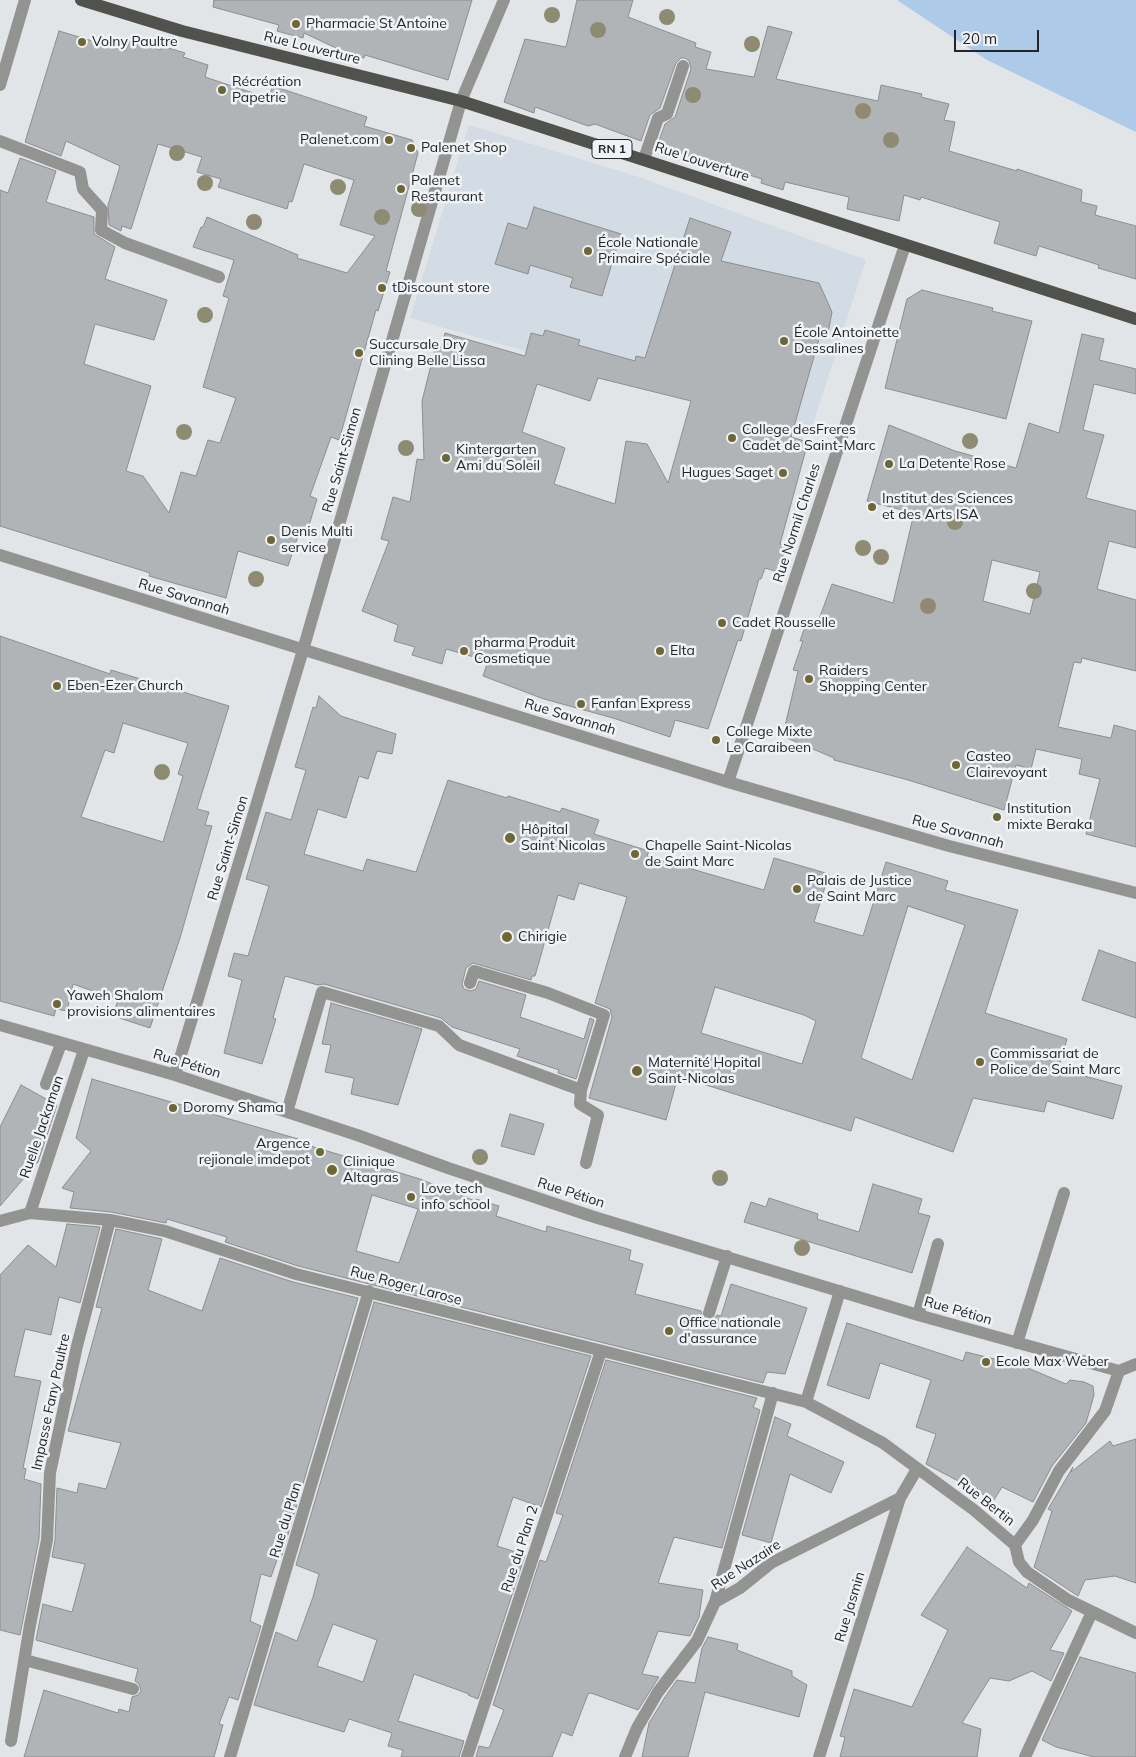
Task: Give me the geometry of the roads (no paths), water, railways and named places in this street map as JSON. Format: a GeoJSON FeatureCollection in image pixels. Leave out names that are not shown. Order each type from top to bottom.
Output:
{"type":"FeatureCollection","features":[{"type":"Feature","properties":{"kind":"main road","name":"Rue Louverture"},"geometry":{"type":"LineString","coordinates":[[81,0],[182,31],[461,101],[1136,320]]}},
{"type":"Feature","properties":{"kind":"street"},"geometry":{"type":"LineString","coordinates":[[1,80],[25,0]]}},
{"type":"Feature","properties":{"kind":"street","name":"Rue Saint-Simon"},"geometry":{"type":"LineString","coordinates":[[175,1075],[304,650],[461,101],[504,0]]}},
{"type":"Feature","properties":{"kind":"street"},"geometry":{"type":"LineString","coordinates":[[644,159],[658,118],[667,114],[683,66]]}},
{"type":"Feature","properties":{"kind":"street"},"geometry":{"type":"LineString","coordinates":[[0,141],[80,172],[83,188],[102,210],[101,230],[125,244],[219,277]]}},
{"type":"Feature","properties":{"kind":"street","name":"Rue Normil Charles"},"geometry":{"type":"LineString","coordinates":[[728,782],[905,245]]}},
{"type":"Feature","properties":{"kind":"street","name":"Rue Savannah"},"geometry":{"type":"LineString","coordinates":[[0,555],[728,782],[949,846],[1136,892]]}},
{"type":"Feature","properties":{"kind":"street"},"geometry":{"type":"LineString","coordinates":[[470,983],[474,971],[548,992],[604,1015],[581,1090],[580,1104],[598,1115],[586,1163]]}},
{"type":"Feature","properties":{"kind":"street"},"geometry":{"type":"LineString","coordinates":[[287,1112],[322,992],[439,1026],[459,1045],[581,1090]]}},
{"type":"Feature","properties":{"kind":"street","name":"Rue Pétion"},"geometry":{"type":"LineString","coordinates":[[0,1025],[61,1044],[175,1075],[591,1216],[918,1315],[1119,1371]]}},
{"type":"Feature","properties":{"kind":"street"},"geometry":{"type":"LineString","coordinates":[[46,1084],[61,1044]]}},
{"type":"Feature","properties":{"kind":"street","name":"Ruelle Jackaman"},"geometry":{"type":"LineString","coordinates":[[30,1213],[84,1050]]}},
{"type":"Feature","properties":{"kind":"street"},"geometry":{"type":"LineString","coordinates":[[1017,1343],[1064,1193]]}},
{"type":"Feature","properties":{"kind":"street","name":"Rue Roger Larose"},"geometry":{"type":"LineString","coordinates":[[0,1221],[30,1213],[110,1220],[165,1231],[296,1274],[806,1402]]}},
{"type":"Feature","properties":{"kind":"street","name":"Impasse Fany Paultre"},"geometry":{"type":"LineString","coordinates":[[11,1740],[26,1660],[30,1625],[47,1540],[50,1473],[77,1346],[110,1220]]}},
{"type":"Feature","properties":{"kind":"street"},"geometry":{"type":"LineString","coordinates":[[918,1315],[938,1244]]}},
{"type":"Feature","properties":{"kind":"street"},"geometry":{"type":"LineString","coordinates":[[709,1313],[728,1256]]}},
{"type":"Feature","properties":{"kind":"street","name":"Rue du Plan"},"geometry":{"type":"LineString","coordinates":[[230,1757],[369,1291]]}},
{"type":"Feature","properties":{"kind":"street"},"geometry":{"type":"LineString","coordinates":[[806,1402],[840,1291]]}},
{"type":"Feature","properties":{"kind":"street","name":"Rue du Plan 2"},"geometry":{"type":"LineString","coordinates":[[467,1757],[601,1351]]}},
{"type":"Feature","properties":{"kind":"street"},"geometry":{"type":"LineString","coordinates":[[1015,1545],[1033,1520],[1059,1471],[1105,1411],[1119,1371],[1136,1364]]}},
{"type":"Feature","properties":{"kind":"street"},"geometry":{"type":"LineString","coordinates":[[715,1602],[773,1393]]}},
{"type":"Feature","properties":{"kind":"street","name":"Rue Bertin"},"geometry":{"type":"LineString","coordinates":[[806,1402],[883,1443],[974,1510],[1015,1545],[1020,1562],[1028,1572],[1068,1600],[1136,1633]]}},
{"type":"Feature","properties":{"kind":"street","name":"Rue Jasmin"},"geometry":{"type":"LineString","coordinates":[[819,1757],[900,1498],[917,1469]]}},
{"type":"Feature","properties":{"kind":"street","name":"Rue Nazaire"},"geometry":{"type":"LineString","coordinates":[[626,1757],[637,1728],[658,1692],[697,1641],[715,1602],[740,1588],[771,1563],[900,1498]]}},
{"type":"Feature","properties":{"kind":"street"},"geometry":{"type":"LineString","coordinates":[[1024,1757],[1092,1612]]}},
{"type":"Feature","properties":{"kind":"street"},"geometry":{"type":"LineString","coordinates":[[26,1660],[133,1689]]}},
{"type":"Feature","properties":{"kind":"water"},"geometry":{"type":"Polygon","coordinates":[[[897,0],[1136,0],[1136,132],[987,60],[897,0]]]}},
{"type":"Feature","properties":{"kind":"place","name":"Pharmacie St Antoine"},"geometry":{"type":"Point","coordinates":[296,24]}},
{"type":"Feature","properties":{"kind":"place","name":"Volny Paultre"},"geometry":{"type":"Point","coordinates":[82,42]}},
{"type":"Feature","properties":{"kind":"place","name":"Récréation Papetrie"},"geometry":{"type":"Point","coordinates":[222,90]}},
{"type":"Feature","properties":{"kind":"place","name":"Palenet.com"},"geometry":{"type":"Point","coordinates":[389,140]}},
{"type":"Feature","properties":{"kind":"place","name":"Palenet Shop"},"geometry":{"type":"Point","coordinates":[411,148]}},
{"type":"Feature","properties":{"kind":"place","name":"Palenet Restaurant"},"geometry":{"type":"Point","coordinates":[401,189]}},
{"type":"Feature","properties":{"kind":"place","name":"École Nationale Primaire Spéciale"},"geometry":{"type":"Point","coordinates":[588,251]}},
{"type":"Feature","properties":{"kind":"place","name":"tDiscount store"},"geometry":{"type":"Point","coordinates":[382,288]}},
{"type":"Feature","properties":{"kind":"place","name":"École Antoinette Dessalines"},"geometry":{"type":"Point","coordinates":[784,341]}},
{"type":"Feature","properties":{"kind":"place","name":"Succursale Dry Clining Belle Lissa"},"geometry":{"type":"Point","coordinates":[359,353]}},
{"type":"Feature","properties":{"kind":"place","name":"College desFreres Cadet de Saint-Marc"},"geometry":{"type":"Point","coordinates":[732,438]}},
{"type":"Feature","properties":{"kind":"place","name":"Kintergarten Ami du Soleil"},"geometry":{"type":"Point","coordinates":[446,458]}},
{"type":"Feature","properties":{"kind":"place","name":"La Detente Rose"},"geometry":{"type":"Point","coordinates":[889,464]}},
{"type":"Feature","properties":{"kind":"place","name":"Hugues Saget"},"geometry":{"type":"Point","coordinates":[783,473]}},
{"type":"Feature","properties":{"kind":"place","name":"Institut des Sciences et des Arts ISA"},"geometry":{"type":"Point","coordinates":[872,507]}},
{"type":"Feature","properties":{"kind":"place","name":"Denis Multi service"},"geometry":{"type":"Point","coordinates":[271,540]}},
{"type":"Feature","properties":{"kind":"place","name":"Cadet Rousselle"},"geometry":{"type":"Point","coordinates":[722,623]}},
{"type":"Feature","properties":{"kind":"place","name":"pharma Produit Cosmetique"},"geometry":{"type":"Point","coordinates":[464,651]}},
{"type":"Feature","properties":{"kind":"place","name":"Elta"},"geometry":{"type":"Point","coordinates":[660,651]}},
{"type":"Feature","properties":{"kind":"place","name":"Raiders Shopping Center"},"geometry":{"type":"Point","coordinates":[809,679]}},
{"type":"Feature","properties":{"kind":"place","name":"Eben-Ezer Church"},"geometry":{"type":"Point","coordinates":[57,686]}},
{"type":"Feature","properties":{"kind":"place","name":"Fanfan Express"},"geometry":{"type":"Point","coordinates":[581,704]}},
{"type":"Feature","properties":{"kind":"place","name":"College Mixte Le Caraibeen"},"geometry":{"type":"Point","coordinates":[716,740]}},
{"type":"Feature","properties":{"kind":"place","name":"Casteo Clairevoyant"},"geometry":{"type":"Point","coordinates":[956,765]}},
{"type":"Feature","properties":{"kind":"place","name":"Institution mixte Beraka"},"geometry":{"type":"Point","coordinates":[997,817]}},
{"type":"Feature","properties":{"kind":"place","name":"Hôpital Saint Nicolas"},"geometry":{"type":"Point","coordinates":[510,838]}},
{"type":"Feature","properties":{"kind":"place","name":"Chapelle Saint-Nicolas de Saint Marc"},"geometry":{"type":"Point","coordinates":[635,854]}},
{"type":"Feature","properties":{"kind":"place","name":"Palais de Justice de Saint Marc"},"geometry":{"type":"Point","coordinates":[797,889]}},
{"type":"Feature","properties":{"kind":"place","name":"Chirigie"},"geometry":{"type":"Point","coordinates":[507,937]}},
{"type":"Feature","properties":{"kind":"place","name":"Yaweh Shalom provisions alimentaires"},"geometry":{"type":"Point","coordinates":[57,1004]}},
{"type":"Feature","properties":{"kind":"place","name":"Commissariat de Police de Saint Marc"},"geometry":{"type":"Point","coordinates":[980,1062]}},
{"type":"Feature","properties":{"kind":"place","name":"Maternité Hopital Saint-Nicolas"},"geometry":{"type":"Point","coordinates":[637,1071]}},
{"type":"Feature","properties":{"kind":"place","name":"Doromy Shama"},"geometry":{"type":"Point","coordinates":[173,1108]}},
{"type":"Feature","properties":{"kind":"place","name":"Argence rejionale imdepot"},"geometry":{"type":"Point","coordinates":[320,1152]}},
{"type":"Feature","properties":{"kind":"place","name":"Clinique Altagras"},"geometry":{"type":"Point","coordinates":[332,1170]}},
{"type":"Feature","properties":{"kind":"place","name":"Love tech info school"},"geometry":{"type":"Point","coordinates":[411,1197]}},
{"type":"Feature","properties":{"kind":"place","name":"Office nationale d'assurance"},"geometry":{"type":"Point","coordinates":[669,1331]}},
{"type":"Feature","properties":{"kind":"place","name":"Ecole Max Weber"},"geometry":{"type":"Point","coordinates":[986,1362]}}]}
